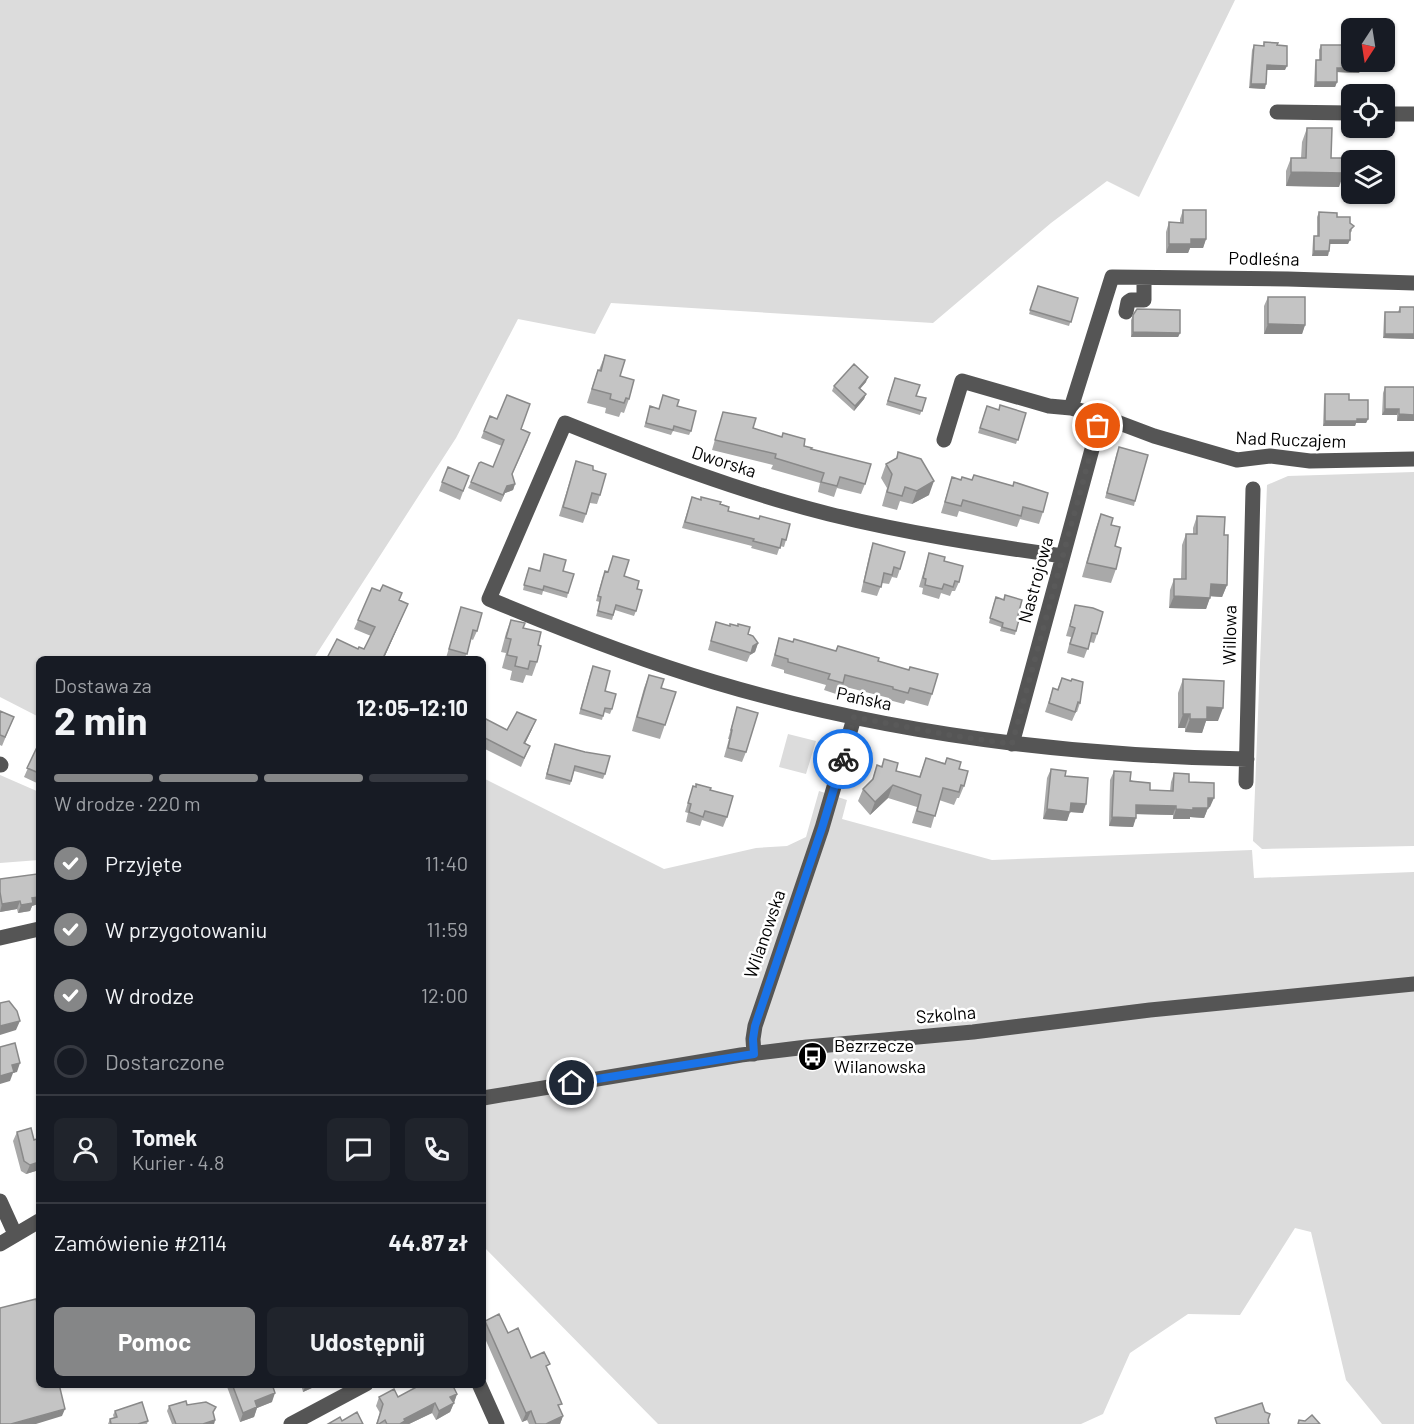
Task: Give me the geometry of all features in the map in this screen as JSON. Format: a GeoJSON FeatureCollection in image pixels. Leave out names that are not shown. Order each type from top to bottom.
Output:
{"type":"FeatureCollection","features":[{"type":"Feature","properties":{"kind":"street"},"geometry":{"type":"LineString","coordinates":[[1277,112],[1341,113]]}},
{"type":"Feature","properties":{"kind":"street"},"geometry":{"type":"LineString","coordinates":[[1395,114],[1414,114]]}},
{"type":"Feature","properties":{"kind":"street","name":"Podleśna"},"geometry":{"type":"LineString","coordinates":[[1071,408],[1112,277],[1414,283]]}},
{"type":"Feature","properties":{"kind":"street"},"geometry":{"type":"LineString","coordinates":[[1126,312],[1128,302],[1144,302],[1144,278]]}},
{"type":"Feature","properties":{"kind":"street","name":"Nad Ruczajem"},"geometry":{"type":"LineString","coordinates":[[944,440],[962,381],[1049,406],[1071,408],[1100,421],[1237,460],[1270,456],[1310,461],[1414,459]]}},
{"type":"Feature","properties":{"kind":"street","name":"Nastrojowa"},"geometry":{"type":"LineString","coordinates":[[1012,744],[1100,421]]}},
{"type":"Feature","properties":{"kind":"street","name":"Dworska"},"geometry":{"type":"LineString","coordinates":[[489,599],[565,423],[725,484],[828,514],[946,539],[1063,556]]}},
{"type":"Feature","properties":{"kind":"street","name":"Willowa"},"geometry":{"type":"LineString","coordinates":[[1246,782],[1253,489]]}},
{"type":"Feature","properties":{"kind":"street","name":"Pańska"},"geometry":{"type":"LineString","coordinates":[[489,599],[658,664],[758,694],[854,717],[954,736],[1012,744],[1120,755],[1246,759]]}},
{"type":"Feature","properties":{"kind":"street","name":"Wilanowska"},"geometry":{"type":"LineString","coordinates":[[754,1054],[755,1026],[822,828],[854,717]]}},
{"type":"Feature","properties":{"kind":"street"},"geometry":{"type":"LineString","coordinates":[[0,938],[36,930]]}},
{"type":"Feature","properties":{"kind":"street","name":"Szkolna"},"geometry":{"type":"LineString","coordinates":[[486,1098],[754,1054],[824,1045],[999,1030],[1162,1009],[1414,984]]}},
{"type":"Feature","properties":{"kind":"street"},"geometry":{"type":"LineString","coordinates":[[0,1201],[15,1234]]}},
{"type":"Feature","properties":{"kind":"street"},"geometry":{"type":"LineString","coordinates":[[0,1244],[36,1223]]}},
{"type":"Feature","properties":{"kind":"street"},"geometry":{"type":"LineString","coordinates":[[291,1424],[358,1388]]}},
{"type":"Feature","properties":{"kind":"street"},"geometry":{"type":"LineString","coordinates":[[481,1388],[497,1424]]}},
{"type":"Feature","properties":{"kind":"shaded area"},"geometry":{"type":"Polygon","coordinates":[[[0,0],[1235,0],[1139,197],[1107,181],[1051,223],[933,323],[611,303],[595,334],[518,319],[456,438],[315,656],[36,656],[36,715],[0,697],[0,0]]]}},
{"type":"Feature","properties":{"kind":"shaded area"},"geometry":{"type":"Polygon","coordinates":[[[1414,472],[1414,846],[1262,849],[1253,841],[1267,485],[1288,476],[1414,472]]]}},
{"type":"Feature","properties":{"kind":"shaded area"},"geometry":{"type":"Polygon","coordinates":[[[788,734],[816,741],[806,774],[779,767],[788,734]]]}},
{"type":"Feature","properties":{"kind":"shaded area"},"geometry":{"type":"Polygon","coordinates":[[[0,775],[36,791],[36,860],[0,863],[0,775]]]}},
{"type":"Feature","properties":{"kind":"shaded area"},"geometry":{"type":"Polygon","coordinates":[[[486,780],[664,869],[756,848],[787,846],[806,837],[819,791],[847,800],[842,819],[992,860],[1252,850],[1254,878],[1414,872],[1414,1424],[1382,1424],[1346,1380],[1311,1232],[1295,1228],[1240,1315],[1188,1314],[1130,1353],[1103,1414],[1081,1424],[658,1424],[486,1249],[486,780]]]}},
{"type":"Feature","properties":{"kind":"building"},"geometry":{"type":"Polygon","coordinates":[[[1264,42],[1287,46],[1287,66],[1267,65],[1266,84],[1251,84],[1254,45],[1264,46],[1264,42]]]}},
{"type":"Feature","properties":{"kind":"building"},"geometry":{"type":"Polygon","coordinates":[[[1321,45],[1341,45],[1341,68],[1337,68],[1337,82],[1316,82],[1316,60],[1321,60],[1321,45]]]}},
{"type":"Feature","properties":{"kind":"building"},"geometry":{"type":"Polygon","coordinates":[[[1307,128],[1332,128],[1331,158],[1341,158],[1341,173],[1291,172],[1291,158],[1306,158],[1307,128]]]}},
{"type":"Feature","properties":{"kind":"building"},"geometry":{"type":"Polygon","coordinates":[[[1183,210],[1206,210],[1206,239],[1191,239],[1191,244],[1169,244],[1169,222],[1183,223],[1183,210]]]}},
{"type":"Feature","properties":{"kind":"building"},"geometry":{"type":"Polygon","coordinates":[[[1319,212],[1337,213],[1337,217],[1350,217],[1350,223],[1354,226],[1350,230],[1350,240],[1330,240],[1329,251],[1314,251],[1314,236],[1319,236],[1319,212]]]}},
{"type":"Feature","properties":{"kind":"building"},"geometry":{"type":"Polygon","coordinates":[[[1038,286],[1078,298],[1071,322],[1030,310],[1038,286]]]}},
{"type":"Feature","properties":{"kind":"building"},"geometry":{"type":"Polygon","coordinates":[[[1268,297],[1305,297],[1305,325],[1268,324],[1268,297]]]}},
{"type":"Feature","properties":{"kind":"building"},"geometry":{"type":"Polygon","coordinates":[[[1400,307],[1414,307],[1414,334],[1385,334],[1385,312],[1400,312],[1400,307]]]}},
{"type":"Feature","properties":{"kind":"building"},"geometry":{"type":"Polygon","coordinates":[[[1137,309],[1180,310],[1180,333],[1133,332],[1133,315],[1137,309]]]}},
{"type":"Feature","properties":{"kind":"building"},"geometry":{"type":"Polygon","coordinates":[[[605,355],[625,360],[620,376],[634,380],[629,399],[626,398],[624,403],[610,399],[611,394],[592,389],[598,370],[601,371],[605,355]]]}},
{"type":"Feature","properties":{"kind":"building"},"geometry":{"type":"Polygon","coordinates":[[[854,364],[868,377],[859,388],[866,394],[855,406],[834,386],[854,364]]]}},
{"type":"Feature","properties":{"kind":"building"},"geometry":{"type":"Polygon","coordinates":[[[895,378],[920,385],[916,396],[926,398],[922,411],[888,401],[895,378]]]}},
{"type":"Feature","properties":{"kind":"building"},"geometry":{"type":"Polygon","coordinates":[[[1385,387],[1414,387],[1414,415],[1399,414],[1399,409],[1385,409],[1385,387]]]}},
{"type":"Feature","properties":{"kind":"building"},"geometry":{"type":"Polygon","coordinates":[[[1325,394],[1349,394],[1349,400],[1368,400],[1368,419],[1325,421],[1325,394]]]}},
{"type":"Feature","properties":{"kind":"building"},"geometry":{"type":"Polygon","coordinates":[[[507,395],[530,404],[521,429],[530,433],[512,474],[515,484],[507,486],[503,495],[471,482],[479,463],[493,467],[504,440],[484,431],[490,416],[497,419],[507,395]]]}},
{"type":"Feature","properties":{"kind":"building"},"geometry":{"type":"Polygon","coordinates":[[[663,395],[679,400],[677,406],[696,411],[691,431],[674,426],[673,430],[646,423],[650,406],[659,409],[663,395]]]}},
{"type":"Feature","properties":{"kind":"building"},"geometry":{"type":"Polygon","coordinates":[[[1000,405],[1026,413],[1018,440],[980,428],[987,406],[999,410],[1000,405]]]}},
{"type":"Feature","properties":{"kind":"building"},"geometry":{"type":"Polygon","coordinates":[[[723,412],[756,418],[753,428],[782,437],[783,433],[805,439],[804,446],[811,449],[871,464],[865,484],[840,477],[837,486],[821,482],[824,473],[775,458],[776,454],[715,440],[723,412]]]}},
{"type":"Feature","properties":{"kind":"building"},"geometry":{"type":"Polygon","coordinates":[[[1119,447],[1148,455],[1135,501],[1107,493],[1119,447]]]}},
{"type":"Feature","properties":{"kind":"building"},"geometry":{"type":"Polygon","coordinates":[[[898,452],[921,459],[934,481],[917,491],[905,487],[902,496],[887,492],[892,474],[886,464],[897,458],[898,452]]]}},
{"type":"Feature","properties":{"kind":"building"},"geometry":{"type":"Polygon","coordinates":[[[576,461],[593,466],[593,470],[606,474],[600,495],[592,493],[586,514],[563,507],[576,461]]]}},
{"type":"Feature","properties":{"kind":"building"},"geometry":{"type":"Polygon","coordinates":[[[448,467],[469,476],[463,491],[442,482],[448,467]]]}},
{"type":"Feature","properties":{"kind":"building"},"geometry":{"type":"Polygon","coordinates":[[[974,475],[1013,486],[1014,482],[1048,493],[1043,512],[1023,507],[1021,516],[963,500],[961,506],[945,502],[952,477],[972,480],[974,475]]]}},
{"type":"Feature","properties":{"kind":"building"},"geometry":{"type":"Polygon","coordinates":[[[692,497],[721,502],[720,504],[729,507],[728,511],[790,524],[786,540],[782,539],[780,548],[753,541],[754,539],[685,522],[692,497]]]}},
{"type":"Feature","properties":{"kind":"building"},"geometry":{"type":"Polygon","coordinates":[[[1101,514],[1113,518],[1111,525],[1120,527],[1115,546],[1121,548],[1116,569],[1087,563],[1101,514]]]}},
{"type":"Feature","properties":{"kind":"building"},"geometry":{"type":"Polygon","coordinates":[[[1197,516],[1225,517],[1224,535],[1228,535],[1227,585],[1211,584],[1210,598],[1174,596],[1174,579],[1186,579],[1186,534],[1197,534],[1197,516]]]}},
{"type":"Feature","properties":{"kind":"building"},"geometry":{"type":"Polygon","coordinates":[[[873,543],[905,552],[900,569],[894,567],[892,575],[884,573],[881,587],[864,582],[873,543]]]}},
{"type":"Feature","properties":{"kind":"building"},"geometry":{"type":"Polygon","coordinates":[[[929,553],[945,557],[944,561],[963,566],[959,582],[955,581],[953,587],[944,584],[942,589],[925,585],[926,579],[923,578],[929,553]]]}},
{"type":"Feature","properties":{"kind":"building"},"geometry":{"type":"Polygon","coordinates":[[[544,554],[566,560],[563,571],[574,574],[568,593],[544,586],[543,590],[524,585],[529,568],[540,571],[544,554]]]}},
{"type":"Feature","properties":{"kind":"building"},"geometry":{"type":"Polygon","coordinates":[[[613,556],[629,560],[624,576],[639,581],[637,589],[642,590],[636,611],[616,605],[613,615],[598,611],[601,597],[598,596],[605,571],[608,572],[613,556]]]}},
{"type":"Feature","properties":{"kind":"building"},"geometry":{"type":"Polygon","coordinates":[[[383,585],[402,593],[399,600],[408,604],[384,656],[328,656],[337,639],[358,649],[359,647],[364,649],[375,627],[358,620],[372,588],[380,591],[383,585]]]}},
{"type":"Feature","properties":{"kind":"building"},"geometry":{"type":"Polygon","coordinates":[[[1005,595],[1022,600],[1016,631],[1002,627],[1003,623],[990,618],[996,597],[1004,600],[1005,595]]]}},
{"type":"Feature","properties":{"kind":"building"},"geometry":{"type":"Polygon","coordinates":[[[1075,605],[1103,612],[1097,634],[1092,633],[1088,649],[1070,644],[1075,628],[1070,626],[1075,605]]]}},
{"type":"Feature","properties":{"kind":"building"},"geometry":{"type":"Polygon","coordinates":[[[461,607],[482,613],[477,631],[473,630],[467,654],[449,649],[461,607]]]}},
{"type":"Feature","properties":{"kind":"building"},"geometry":{"type":"Polygon","coordinates":[[[511,620],[525,623],[523,628],[541,632],[538,645],[541,646],[537,662],[530,661],[528,669],[515,666],[517,657],[507,655],[511,639],[506,638],[511,620]]]}},
{"type":"Feature","properties":{"kind":"building"},"geometry":{"type":"Polygon","coordinates":[[[716,622],[730,626],[730,624],[738,626],[738,624],[750,627],[748,634],[753,636],[758,643],[753,646],[751,653],[711,641],[716,622]]]}},
{"type":"Feature","properties":{"kind":"building"},"geometry":{"type":"Polygon","coordinates":[[[779,638],[793,642],[794,639],[836,651],[838,646],[909,670],[910,667],[938,674],[932,694],[910,688],[908,693],[845,675],[843,683],[828,679],[830,674],[788,662],[788,659],[775,655],[779,638]]]}},
{"type":"Feature","properties":{"kind":"building"},"geometry":{"type":"Polygon","coordinates":[[[593,666],[610,671],[605,691],[616,694],[612,709],[605,708],[603,716],[581,709],[593,666]]]}},
{"type":"Feature","properties":{"kind":"building"},"geometry":{"type":"Polygon","coordinates":[[[649,675],[664,679],[661,688],[676,692],[665,725],[637,717],[649,675]]]}},
{"type":"Feature","properties":{"kind":"building"},"geometry":{"type":"Polygon","coordinates":[[[1062,678],[1083,682],[1080,703],[1078,702],[1075,712],[1049,703],[1053,688],[1058,690],[1062,678]]]}},
{"type":"Feature","properties":{"kind":"building"},"geometry":{"type":"Polygon","coordinates":[[[1183,679],[1224,681],[1223,708],[1207,707],[1207,719],[1190,719],[1190,714],[1183,714],[1183,679]]]}},
{"type":"Feature","properties":{"kind":"building"},"geometry":{"type":"Polygon","coordinates":[[[737,707],[758,713],[746,752],[728,748],[737,707]]]}},
{"type":"Feature","properties":{"kind":"building"},"geometry":{"type":"Polygon","coordinates":[[[0,711],[14,717],[5,737],[0,735],[0,711]]]}},
{"type":"Feature","properties":{"kind":"building"},"geometry":{"type":"Polygon","coordinates":[[[517,712],[536,720],[524,743],[530,746],[524,758],[486,739],[486,719],[507,730],[517,712]]]}},
{"type":"Feature","properties":{"kind":"building"},"geometry":{"type":"Polygon","coordinates":[[[555,744],[610,756],[605,774],[575,766],[571,781],[547,774],[555,744]]]}},
{"type":"Feature","properties":{"kind":"building"},"geometry":{"type":"Polygon","coordinates":[[[36,749],[36,772],[27,768],[36,749]]]}},
{"type":"Feature","properties":{"kind":"building"},"geometry":{"type":"Polygon","coordinates":[[[926,758],[945,764],[947,758],[961,762],[959,769],[968,771],[964,786],[961,785],[959,792],[943,788],[935,816],[917,811],[921,795],[893,785],[875,802],[863,789],[873,779],[877,765],[882,767],[884,759],[898,763],[896,771],[920,777],[926,758]]]}},
{"type":"Feature","properties":{"kind":"building"},"geometry":{"type":"Polygon","coordinates":[[[1051,769],[1066,771],[1065,776],[1088,778],[1086,804],[1071,803],[1070,812],[1047,809],[1051,769]]]}},
{"type":"Feature","properties":{"kind":"building"},"geometry":{"type":"Polygon","coordinates":[[[1114,771],[1131,772],[1130,781],[1150,783],[1150,790],[1173,791],[1174,773],[1189,774],[1189,782],[1214,783],[1214,798],[1208,798],[1208,808],[1193,808],[1193,810],[1176,809],[1176,806],[1136,805],[1136,818],[1112,817],[1114,771]]]}},
{"type":"Feature","properties":{"kind":"building"},"geometry":{"type":"Polygon","coordinates":[[[696,784],[733,796],[727,817],[705,811],[703,817],[689,812],[691,804],[688,803],[693,786],[696,787],[696,784]]]}},
{"type":"Feature","properties":{"kind":"building"},"geometry":{"type":"Polygon","coordinates":[[[36,874],[36,897],[32,898],[33,903],[21,905],[20,901],[2,904],[0,879],[36,874]]]}},
{"type":"Feature","properties":{"kind":"building"},"geometry":{"type":"Polygon","coordinates":[[[9,1001],[17,1011],[20,1021],[0,1026],[0,1003],[9,1001]]]}},
{"type":"Feature","properties":{"kind":"building"},"geometry":{"type":"Polygon","coordinates":[[[15,1043],[20,1063],[12,1065],[14,1072],[0,1076],[0,1047],[15,1043]]]}},
{"type":"Feature","properties":{"kind":"building"},"geometry":{"type":"Polygon","coordinates":[[[31,1128],[34,1140],[36,1139],[36,1163],[30,1165],[24,1161],[17,1132],[31,1128]]]}},
{"type":"Feature","properties":{"kind":"building"},"geometry":{"type":"Polygon","coordinates":[[[36,1299],[36,1388],[60,1388],[65,1409],[11,1424],[0,1424],[0,1308],[36,1299]]]}},
{"type":"Feature","properties":{"kind":"building"},"geometry":{"type":"Polygon","coordinates":[[[499,1314],[508,1333],[518,1328],[531,1358],[544,1352],[550,1364],[546,1366],[562,1404],[558,1405],[563,1416],[546,1424],[536,1424],[531,1411],[526,1413],[486,1320],[499,1314]]]}},
{"type":"Feature","properties":{"kind":"building"},"geometry":{"type":"Polygon","coordinates":[[[234,1388],[273,1388],[275,1393],[255,1401],[257,1407],[243,1413],[234,1388]]]}},
{"type":"Feature","properties":{"kind":"building"},"geometry":{"type":"Polygon","coordinates":[[[415,1388],[454,1388],[457,1394],[450,1397],[454,1403],[439,1411],[435,1403],[404,1419],[405,1421],[400,1424],[387,1424],[385,1420],[377,1424],[383,1404],[379,1397],[394,1389],[398,1397],[415,1388]]]}},
{"type":"Feature","properties":{"kind":"building"},"geometry":{"type":"Polygon","coordinates":[[[186,1401],[187,1405],[206,1402],[216,1407],[213,1412],[215,1420],[203,1424],[176,1424],[169,1406],[186,1401]]]}},
{"type":"Feature","properties":{"kind":"building"},"geometry":{"type":"Polygon","coordinates":[[[142,1402],[148,1421],[138,1424],[111,1424],[110,1419],[117,1417],[115,1411],[142,1402]]]}},
{"type":"Feature","properties":{"kind":"building"},"geometry":{"type":"Polygon","coordinates":[[[1262,1403],[1265,1412],[1270,1414],[1269,1424],[1217,1424],[1215,1418],[1262,1403]]]}},
{"type":"Feature","properties":{"kind":"building"},"geometry":{"type":"Polygon","coordinates":[[[357,1412],[363,1424],[328,1424],[340,1417],[342,1421],[357,1412]]]}},
{"type":"Feature","properties":{"kind":"building"},"geometry":{"type":"Polygon","coordinates":[[[1312,1415],[1320,1424],[1298,1424],[1299,1420],[1305,1421],[1312,1415]]]}},
{"type":"Feature","properties":{"kind":"way so far"},"geometry":{"type":"LineString","coordinates":[[843,759],[854,717],[954,736],[1012,744],[1098,426]]}},
{"type":"Feature","properties":{"kind":"place","name":"Bezrzecze Wilanowska"},"geometry":{"type":"Point","coordinates":[813,1056]}},
{"type":"Feature","properties":{"kind":"route"},"geometry":{"type":"LineString","coordinates":[[572,1083],[754,1054],[755,1026],[843,759]]}}]}
